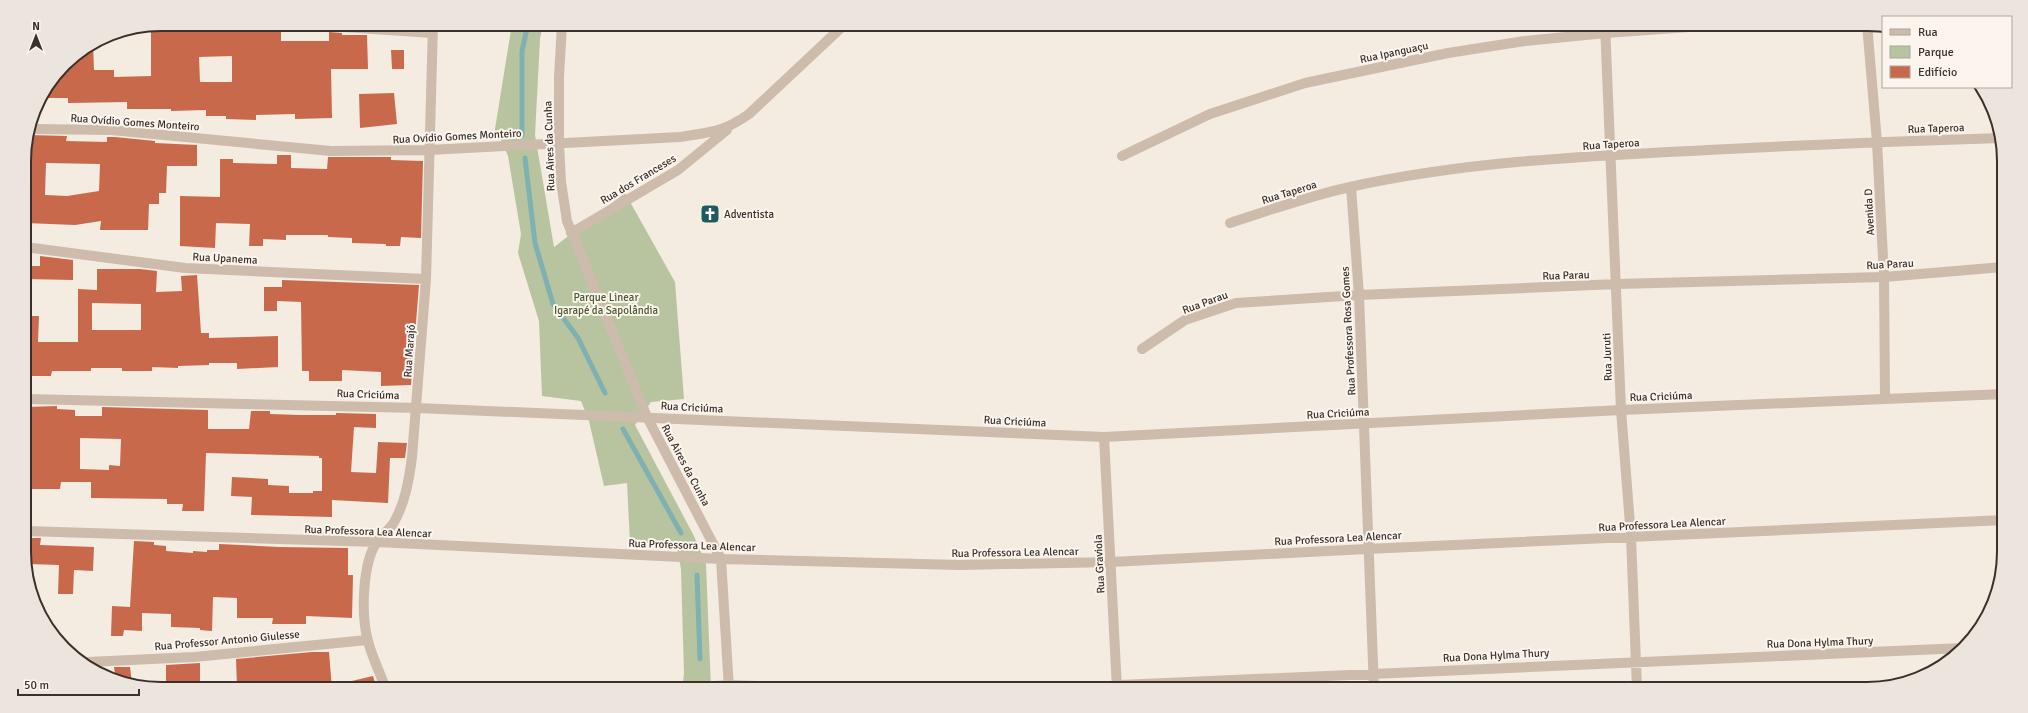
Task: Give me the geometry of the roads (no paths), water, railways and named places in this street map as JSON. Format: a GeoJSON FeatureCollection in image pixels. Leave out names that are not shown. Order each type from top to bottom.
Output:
{"type":"FeatureCollection","features":[{"type":"Feature","properties":{"kind":"street","name":"Rua Marajó"},"geometry":{"type":"LineString","coordinates":[[383,682],[367,640],[363,600],[369,562],[376,542],[394,523],[404,499],[409,479],[417,408],[426,279],[432,31]]}},
{"type":"Feature","properties":{"kind":"street","name":"Rua Aires da Cunha"},"geometry":{"type":"LineString","coordinates":[[562,31],[559,77],[559,144],[561,182],[567,221],[647,417],[721,559],[729,682]]}},
{"type":"Feature","properties":{"kind":"street","name":"Rua Ovídio Gomes Monteiro"},"geometry":{"type":"LineString","coordinates":[[35,129],[111,130],[331,151],[429,150],[559,144],[680,136],[714,131],[732,126],[749,114],[838,31]]}},
{"type":"Feature","properties":{"kind":"street","name":"Rua Ipanguaçu"},"geometry":{"type":"LineString","coordinates":[[1122,156],[1210,114],[1305,83],[1448,53],[1588,31]]}},
{"type":"Feature","properties":{"kind":"street","name":"Rua Juruti"},"geometry":{"type":"LineString","coordinates":[[1605,31],[1617,284],[1621,410],[1630,537],[1637,682]]}},
{"type":"Feature","properties":{"kind":"street","name":"Avenida D"},"geometry":{"type":"LineString","coordinates":[[1869,31],[1877,142],[1884,277],[1885,399]]}},
{"type":"Feature","properties":{"kind":"street","name":"Rua dos Franceses"},"geometry":{"type":"LineString","coordinates":[[571,233],[678,170],[732,126]]}},
{"type":"Feature","properties":{"kind":"street","name":"Rua Taperoa"},"geometry":{"type":"LineString","coordinates":[[1230,223],[1293,202],[1351,187],[1454,170],[1515,163],[1610,155],[1877,142],[1995,138]]}},
{"type":"Feature","properties":{"kind":"street","name":"Rua Professora Rosa Gomes"},"geometry":{"type":"LineString","coordinates":[[1351,187],[1359,295],[1367,549],[1374,682]]}},
{"type":"Feature","properties":{"kind":"street","name":"Rua Upanema"},"geometry":{"type":"LineString","coordinates":[[31,248],[185,268],[426,279]]}},
{"type":"Feature","properties":{"kind":"street","name":"Rua Parau"},"geometry":{"type":"LineString","coordinates":[[1142,349],[1185,320],[1236,303],[1359,295],[1617,284],[1884,277],[1997,268]]}},
{"type":"Feature","properties":{"kind":"street","name":"Rua Criciúma"},"geometry":{"type":"LineString","coordinates":[[31,399],[417,408],[1104,437],[1621,410],[1997,394]]}},
{"type":"Feature","properties":{"kind":"street","name":"Rua Graviola"},"geometry":{"type":"LineString","coordinates":[[1104,437],[1117,682]]}},
{"type":"Feature","properties":{"kind":"street","name":"Rua Professora Lea Alencar"},"geometry":{"type":"LineString","coordinates":[[31,531],[376,542],[721,559],[960,565],[1111,562],[1997,520]]}},
{"type":"Feature","properties":{"kind":"street","name":"Rua Professor Antonio Giulesse"},"geometry":{"type":"LineString","coordinates":[[92,662],[194,657],[367,640]]}},
{"type":"Feature","properties":{"kind":"street","name":"Rua Dona Hylma Thury"},"geometry":{"type":"LineString","coordinates":[[1196,682],[1636,661],[1954,648]]}},
{"type":"Feature","properties":{"kind":"waterway"},"geometry":{"type":"LineString","coordinates":[[522,135],[522,51],[526,31]]}},
{"type":"Feature","properties":{"kind":"waterway"},"geometry":{"type":"LineString","coordinates":[[525,158],[535,243],[553,304],[578,338],[605,393]]}},
{"type":"Feature","properties":{"kind":"waterway"},"geometry":{"type":"LineString","coordinates":[[623,429],[681,533]]}},
{"type":"Feature","properties":{"kind":"waterway"},"geometry":{"type":"LineString","coordinates":[[697,575],[700,659]]}},
{"type":"Feature","properties":{"kind":"place","name":"Adventista"},"geometry":{"type":"Point","coordinates":[710,214]}},
{"type":"Feature","properties":{"kind":"park label","name":"Parque Linear Igarapé da Sapolândia"},"geometry":{"type":"Point","coordinates":[606,303]}}]}
